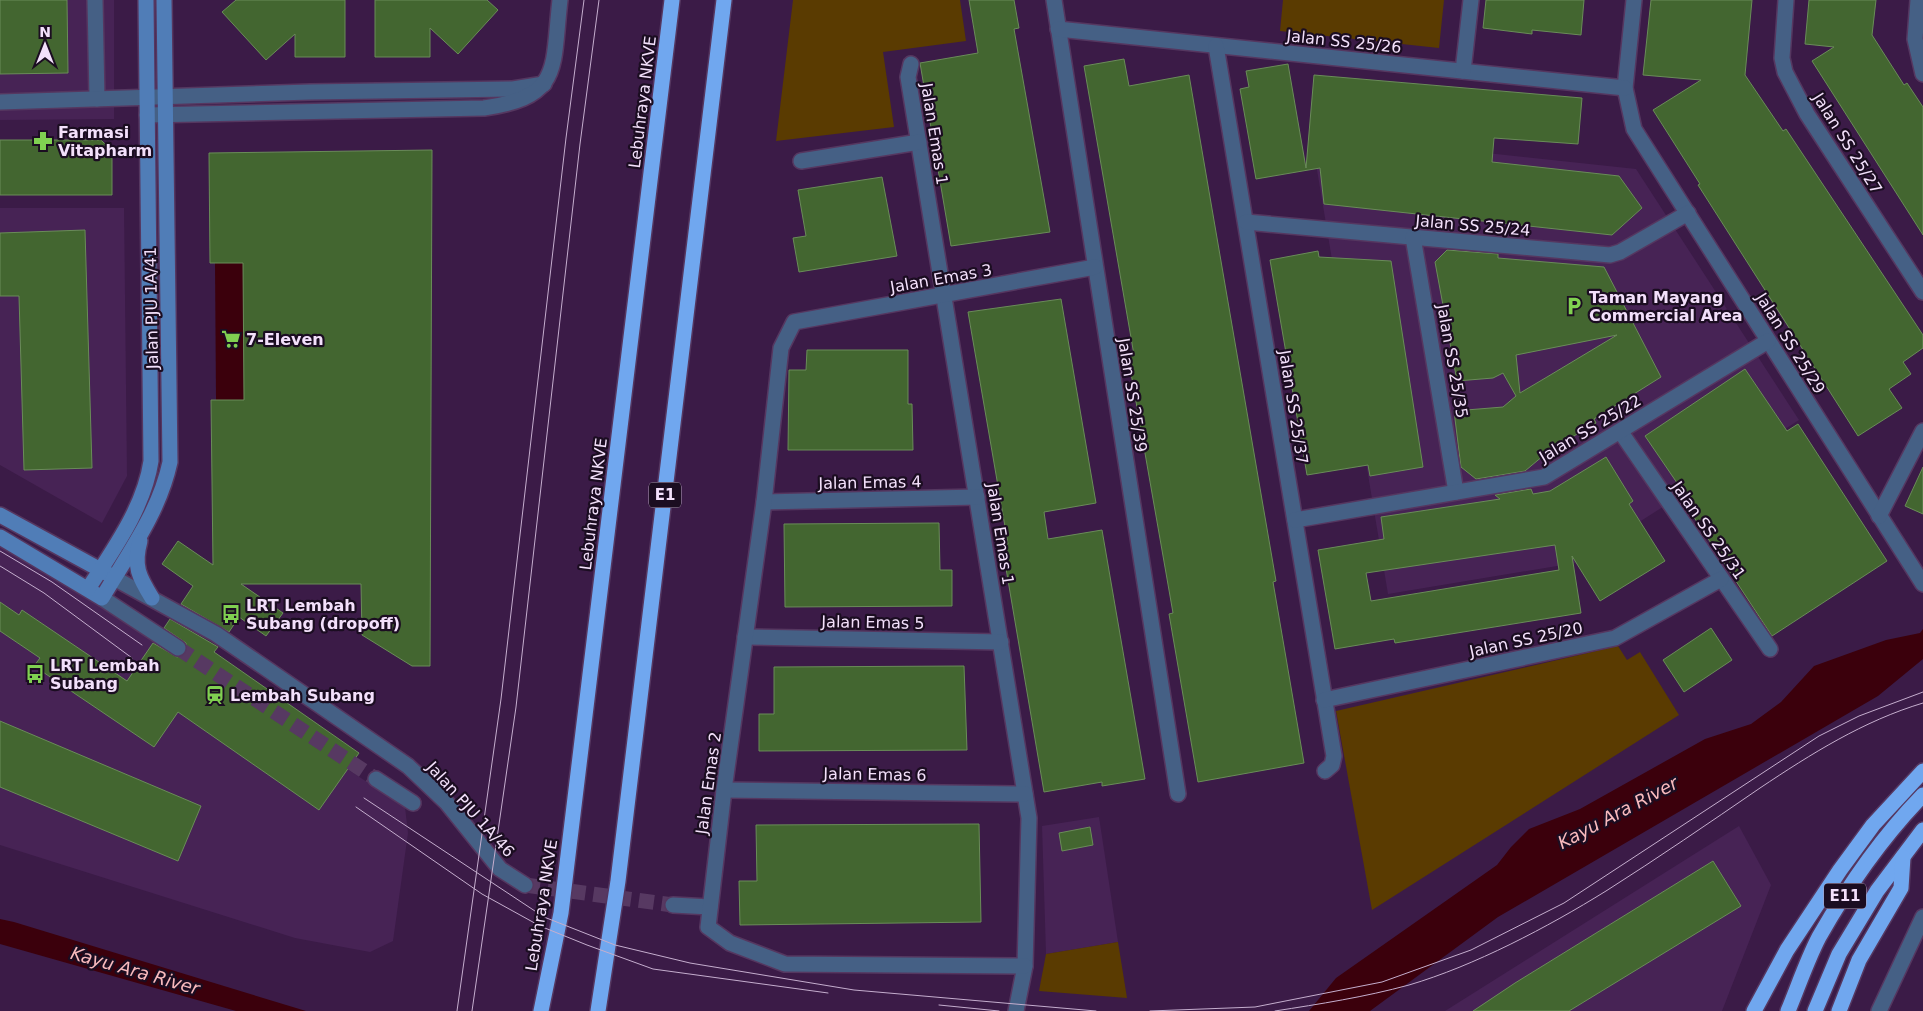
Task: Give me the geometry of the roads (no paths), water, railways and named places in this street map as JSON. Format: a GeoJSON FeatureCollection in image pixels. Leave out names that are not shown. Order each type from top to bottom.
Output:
{"type":"FeatureCollection","features":[{"type":"Feature","properties":{"kind":"highway","name":"Lebuhraya NKVE"},"geometry":{"type":"LineString","coordinates":[[541,1011],[561,913],[672,0]]}},
{"type":"Feature","properties":{"kind":"highway","name":"E1"},"geometry":{"type":"LineString","coordinates":[[598,1011],[603,990],[618,881],[724,0]]}},
{"type":"Feature","properties":{"kind":"highway"},"geometry":{"type":"LineString","coordinates":[[1754,1011],[1786,950],[1840,870],[1873,825],[1923,771]]}},
{"type":"Feature","properties":{"kind":"highway","name":"E11"},"geometry":{"type":"LineString","coordinates":[[1788,1011],[1819,938],[1850,887],[1894,825],[1923,795]]}},
{"type":"Feature","properties":{"kind":"highway","name":"E11"},"geometry":{"type":"LineString","coordinates":[[1815,1011],[1839,954],[1877,891],[1923,830]]}},
{"type":"Feature","properties":{"kind":"highway"},"geometry":{"type":"LineString","coordinates":[[1839,1011],[1859,960],[1901,888],[1903,857]]}},
{"type":"Feature","properties":{"kind":"street"},"geometry":{"type":"LineString","coordinates":[[95,0],[97,99]]}},
{"type":"Feature","properties":{"kind":"street","name":"Jalan PJU 1A/41"},"geometry":{"type":"LineString","coordinates":[[88,589],[137,506],[148,482],[151,461],[146,0]]}},
{"type":"Feature","properties":{"kind":"street","name":"Jalan PJU 1A/41"},"geometry":{"type":"LineString","coordinates":[[102,598],[157,506],[165,487],[170,462],[164,0]]}},
{"type":"Feature","properties":{"kind":"street"},"geometry":{"type":"LineString","coordinates":[[147,115],[484,108],[513,104],[533,94],[544,84],[551,72],[560,0]]}},
{"type":"Feature","properties":{"kind":"street","name":"Jalan SS 25/39"},"geometry":{"type":"LineString","coordinates":[[1054,0],[1178,794]]}},
{"type":"Feature","properties":{"kind":"street"},"geometry":{"type":"LineString","coordinates":[[1463,71],[1470,0]]}},
{"type":"Feature","properties":{"kind":"street","name":"Jalan SS 25/29"},"geometry":{"type":"LineString","coordinates":[[1634,0],[1625,88],[1634,129],[1923,584]]}},
{"type":"Feature","properties":{"kind":"street","name":"Jalan SS 25/27"},"geometry":{"type":"LineString","coordinates":[[1786,0],[1782,58],[1785,72],[1807,114],[1923,292]]}},
{"type":"Feature","properties":{"kind":"street"},"geometry":{"type":"LineString","coordinates":[[1918,0],[1915,40],[1923,74]]}},
{"type":"Feature","properties":{"kind":"street","name":"Jalan SS 25/26"},"geometry":{"type":"LineString","coordinates":[[1058,29],[1625,88]]}},
{"type":"Feature","properties":{"kind":"street","name":"Jalan SS 25/37"},"geometry":{"type":"LineString","coordinates":[[1216,46],[1334,756],[1332,765],[1325,771]]}},
{"type":"Feature","properties":{"kind":"street","name":"Jalan Emas 1"},"geometry":{"type":"LineString","coordinates":[[911,64],[908,77],[1029,818],[1025,966],[1016,1011]]}},
{"type":"Feature","properties":{"kind":"street"},"geometry":{"type":"LineString","coordinates":[[0,102],[513,89],[544,84]]}},
{"type":"Feature","properties":{"kind":"street"},"geometry":{"type":"LineString","coordinates":[[801,161],[919,142]]}},
{"type":"Feature","properties":{"kind":"street","name":"Jalan SS 25/24"},"geometry":{"type":"LineString","coordinates":[[1246,222],[1610,254],[1620,252],[1688,213]]}},
{"type":"Feature","properties":{"kind":"street","name":"Jalan SS 25/35"},"geometry":{"type":"LineString","coordinates":[[1413,237],[1456,492]]}},
{"type":"Feature","properties":{"kind":"street","name":"Jalan Emas 3"},"geometry":{"type":"LineString","coordinates":[[794,322],[1095,267]]}},
{"type":"Feature","properties":{"kind":"street","name":"Jalan Emas 2"},"geometry":{"type":"LineString","coordinates":[[794,322],[781,348],[764,502],[724,790],[708,927],[730,943],[785,964],[1025,966]]}},
{"type":"Feature","properties":{"kind":"street","name":"Jalan SS 25/22"},"geometry":{"type":"LineString","coordinates":[[1295,520],[1544,477],[1768,341]]}},
{"type":"Feature","properties":{"kind":"street","name":"Jalan SS 25/31"},"geometry":{"type":"LineString","coordinates":[[1620,431],[1770,649]]}},
{"type":"Feature","properties":{"kind":"street"},"geometry":{"type":"LineString","coordinates":[[1880,516],[1923,431]]}},
{"type":"Feature","properties":{"kind":"street","name":"Jalan Emas 4"},"geometry":{"type":"LineString","coordinates":[[764,502],[977,498]]}},
{"type":"Feature","properties":{"kind":"street"},"geometry":{"type":"LineString","coordinates":[[0,515],[114,578]]}},
{"type":"Feature","properties":{"kind":"street"},"geometry":{"type":"LineString","coordinates":[[143,530],[137,564],[139,577],[152,598]]}},
{"type":"Feature","properties":{"kind":"street"},"geometry":{"type":"LineString","coordinates":[[0,537],[88,589],[178,648]]}},
{"type":"Feature","properties":{"kind":"street","name":"Jalan PJU 1A/46"},"geometry":{"type":"LineString","coordinates":[[114,578],[216,634],[408,766],[447,803],[500,869],[526,884]]}},
{"type":"Feature","properties":{"kind":"street","name":"Jalan SS 25/20"},"geometry":{"type":"LineString","coordinates":[[1324,700],[1614,638],[1721,578]]}},
{"type":"Feature","properties":{"kind":"street","name":"Jalan Emas 5"},"geometry":{"type":"LineString","coordinates":[[745,637],[1000,642]]}},
{"type":"Feature","properties":{"kind":"street"},"geometry":{"type":"LineString","coordinates":[[376,779],[413,803]]}},
{"type":"Feature","properties":{"kind":"street","name":"Jalan Emas 6"},"geometry":{"type":"LineString","coordinates":[[724,790],[1026,794]]}},
{"type":"Feature","properties":{"kind":"street"},"geometry":{"type":"LineString","coordinates":[[673,904],[710,907]]}},
{"type":"Feature","properties":{"kind":"street"},"geometry":{"type":"LineString","coordinates":[[1879,1011],[1923,918]]}},
{"type":"Feature","properties":{"kind":"water"},"geometry":{"type":"Polygon","coordinates":[[[215,263],[243,263],[244,400],[216,400],[215,263]]]}},
{"type":"Feature","properties":{"kind":"water","name":"Kayu Ara River"},"geometry":{"type":"Polygon","coordinates":[[[1923,629],[1923,659],[1878,696],[1498,917],[1370,1011],[1309,1011],[1336,978],[1497,865],[1529,829],[1580,809],[1705,739],[1751,724],[1781,702],[1814,666],[1886,640],[1920,633],[1923,629]]]}},
{"type":"Feature","properties":{"kind":"water","name":"Kayu Ara River"},"geometry":{"type":"Polygon","coordinates":[[[0,919],[306,1011],[236,1011],[0,944],[0,919]]]}},
{"type":"Feature","properties":{"kind":"tunnel"},"geometry":{"type":"LineString","coordinates":[[178,648],[376,779]]}},
{"type":"Feature","properties":{"kind":"tunnel"},"geometry":{"type":"LineString","coordinates":[[525,885],[673,905]]}},
{"type":"Feature","properties":{"kind":"tram line"},"geometry":{"type":"LineString","coordinates":[[457,1011],[501,699],[566,138],[584,0]]}},
{"type":"Feature","properties":{"kind":"tram line"},"geometry":{"type":"LineString","coordinates":[[472,1011],[516,707],[580,144],[599,0]]}},
{"type":"Feature","properties":{"kind":"tram line"},"geometry":{"type":"LineString","coordinates":[[0,551],[52,582],[142,645]]}},
{"type":"Feature","properties":{"kind":"tram line"},"geometry":{"type":"LineString","coordinates":[[0,566],[44,593],[132,658]]}},
{"type":"Feature","properties":{"kind":"tram line"},"geometry":{"type":"LineString","coordinates":[[1150,1011],[1255,1007],[1382,982],[1471,950],[1564,903],[1819,736],[1859,716],[1923,692]]}},
{"type":"Feature","properties":{"kind":"tram line"},"geometry":{"type":"LineString","coordinates":[[1275,1011],[1359,997],[1409,985],[1485,956],[1535,932],[1606,891],[1779,775],[1838,739],[1879,719],[1923,703]]}},
{"type":"Feature","properties":{"kind":"tram line"},"geometry":{"type":"LineString","coordinates":[[364,798],[544,917],[615,945],[690,963],[854,990],[1096,1011]]}},
{"type":"Feature","properties":{"kind":"tram line"},"geometry":{"type":"LineString","coordinates":[[356,807],[482,894],[540,926],[587,945],[653,969],[828,993]]}},
{"type":"Feature","properties":{"kind":"tram line"},"geometry":{"type":"LineString","coordinates":[[939,1005],[999,1011]]}},
{"type":"Feature","properties":{"kind":"place","name":"Farmasi Vitapharm"},"geometry":{"type":"Point","coordinates":[43,141]}},
{"type":"Feature","properties":{"kind":"place","name":"Taman Mayang Commercial Area"},"geometry":{"type":"Point","coordinates":[1574,306]}},
{"type":"Feature","properties":{"kind":"place","name":"7-Eleven"},"geometry":{"type":"Point","coordinates":[231,339]}},
{"type":"Feature","properties":{"kind":"place","name":"LRT Lembah Subang (dropoff)"},"geometry":{"type":"Point","coordinates":[231,614]}},
{"type":"Feature","properties":{"kind":"place","name":"LRT Lembah Subang"},"geometry":{"type":"Point","coordinates":[35,674]}},
{"type":"Feature","properties":{"kind":"place","name":"Lembah Subang"},"geometry":{"type":"Point","coordinates":[215,695]}}]}
